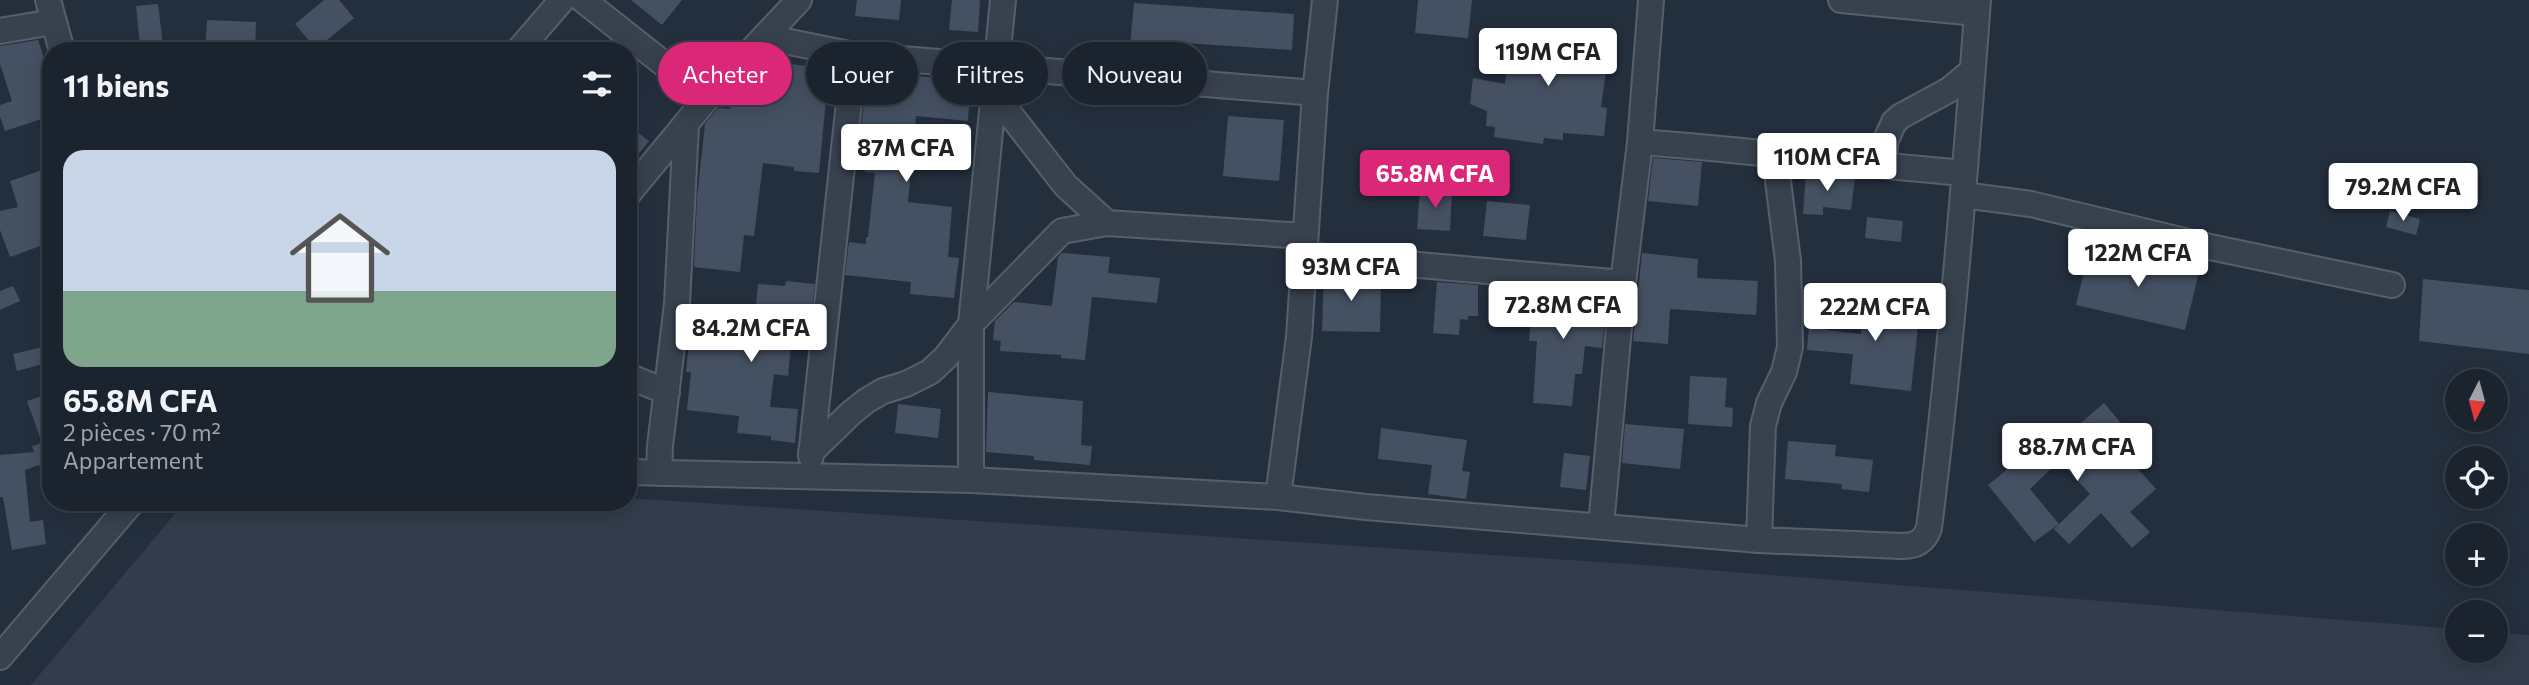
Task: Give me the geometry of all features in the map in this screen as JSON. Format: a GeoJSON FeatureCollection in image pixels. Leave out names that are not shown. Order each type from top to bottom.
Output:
{"type":"FeatureCollection","features":[{"type":"Feature","properties":{"kind":"street"},"geometry":{"type":"LineString","coordinates":[[526,42],[562,0]]}},
{"type":"Feature","properties":{"kind":"street"},"geometry":{"type":"LineString","coordinates":[[583,0],[637,42]]}},
{"type":"Feature","properties":{"kind":"street"},"geometry":{"type":"LineString","coordinates":[[760,42],[799,0]]}},
{"type":"Feature","properties":{"kind":"street"},"geometry":{"type":"LineString","coordinates":[[999,42],[1003,0]]}},
{"type":"Feature","properties":{"kind":"street"},"geometry":{"type":"LineString","coordinates":[[1278,497],[1299,337],[1315,93],[1325,0]]}},
{"type":"Feature","properties":{"kind":"street"},"geometry":{"type":"LineString","coordinates":[[1601,526],[1623,284],[1640,142],[1651,0]]}},
{"type":"Feature","properties":{"kind":"street"},"geometry":{"type":"LineString","coordinates":[[637,472],[971,480],[1278,497],[1366,507],[1759,540],[1901,547],[1919,543],[1926,537],[1929,528],[1937,466],[1978,6],[1841,0]]}},
{"type":"Feature","properties":{"kind":"street"},"geometry":{"type":"LineString","coordinates":[[0,31],[50,11],[59,42]]}},
{"type":"Feature","properties":{"kind":"street"},"geometry":{"type":"LineString","coordinates":[[765,37],[806,45]]}},
{"type":"Feature","properties":{"kind":"street"},"geometry":{"type":"LineString","coordinates":[[637,42],[658,59]]}},
{"type":"Feature","properties":{"kind":"street"},"geometry":{"type":"LineString","coordinates":[[1883,164],[1886,140],[1894,122],[1949,90],[1972,71]]}},
{"type":"Feature","properties":{"kind":"street"},"geometry":{"type":"LineString","coordinates":[[1048,72],[1315,93]]}},
{"type":"Feature","properties":{"kind":"street"},"geometry":{"type":"LineString","coordinates":[[637,183],[701,105]]}},
{"type":"Feature","properties":{"kind":"street"},"geometry":{"type":"LineString","coordinates":[[810,478],[849,105]]}},
{"type":"Feature","properties":{"kind":"street"},"geometry":{"type":"LineString","coordinates":[[971,480],[971,324],[994,105]]}},
{"type":"Feature","properties":{"kind":"street"},"geometry":{"type":"LineString","coordinates":[[1003,105],[1066,186],[1107,223]]}},
{"type":"Feature","properties":{"kind":"street"},"geometry":{"type":"LineString","coordinates":[[659,473],[677,304],[686,126]]}},
{"type":"Feature","properties":{"kind":"street"},"geometry":{"type":"LineString","coordinates":[[988,174],[1023,130]]}},
{"type":"Feature","properties":{"kind":"street"},"geometry":{"type":"LineString","coordinates":[[1640,142],[1883,164],[2031,204],[2210,247],[2392,285]]}},
{"type":"Feature","properties":{"kind":"street"},"geometry":{"type":"LineString","coordinates":[[1759,540],[1763,426],[1769,403],[1784,372],[1790,347],[1788,261],[1778,181],[1778,156]]}},
{"type":"Feature","properties":{"kind":"street"},"geometry":{"type":"LineString","coordinates":[[1062,231],[1066,186]]}},
{"type":"Feature","properties":{"kind":"street"},"geometry":{"type":"LineString","coordinates":[[811,452],[866,401],[930,372],[946,357],[971,324],[1062,231],[1107,223],[1623,284]]}},
{"type":"Feature","properties":{"kind":"street"},"geometry":{"type":"LineString","coordinates":[[637,380],[667,392]]}},
{"type":"Feature","properties":{"kind":"street"},"geometry":{"type":"LineString","coordinates":[[0,656],[124,511]]}},
{"type":"Feature","properties":{"kind":"shaded area"},"geometry":{"type":"Polygon","coordinates":[[[637,499],[1644,565],[2445,628],[2445,663],[2508,663],[2508,634],[2529,635],[2529,685],[31,685],[177,511],[637,511],[637,499]]]}},
{"type":"Feature","properties":{"kind":"building"},"geometry":{"type":"Polygon","coordinates":[[[324,0],[339,0],[354,18],[325,42],[310,42],[295,24],[324,0]]]}},
{"type":"Feature","properties":{"kind":"building"},"geometry":{"type":"Polygon","coordinates":[[[631,0],[682,0],[662,25],[631,0]]]}},
{"type":"Feature","properties":{"kind":"building"},"geometry":{"type":"Polygon","coordinates":[[[857,0],[901,0],[899,20],[855,16],[857,0]]]}},
{"type":"Feature","properties":{"kind":"building"},"geometry":{"type":"Polygon","coordinates":[[[952,0],[980,0],[978,32],[949,30],[952,0]]]}},
{"type":"Feature","properties":{"kind":"building"},"geometry":{"type":"Polygon","coordinates":[[[1418,0],[1472,0],[1468,38],[1415,33],[1418,0]]]}},
{"type":"Feature","properties":{"kind":"building"},"geometry":{"type":"Polygon","coordinates":[[[1134,3],[1294,14],[1292,50],[1207,44],[1207,42],[1130,42],[1134,3]]]}},
{"type":"Feature","properties":{"kind":"building"},"geometry":{"type":"Polygon","coordinates":[[[158,4],[163,42],[140,42],[136,6],[158,4]]]}},
{"type":"Feature","properties":{"kind":"building"},"geometry":{"type":"Polygon","coordinates":[[[207,20],[256,22],[255,42],[206,42],[207,20]]]}},
{"type":"Feature","properties":{"kind":"building"},"geometry":{"type":"Polygon","coordinates":[[[1510,31],[1616,42],[1614,72],[1606,71],[1601,107],[1607,108],[1604,136],[1563,133],[1563,140],[1544,138],[1543,144],[1494,137],[1495,127],[1486,126],[1487,111],[1470,104],[1473,78],[1505,84],[1510,31]]]}},
{"type":"Feature","properties":{"kind":"building"},"geometry":{"type":"Polygon","coordinates":[[[38,40],[42,52],[42,119],[5,131],[0,105],[12,101],[0,64],[0,46],[38,40]]]}},
{"type":"Feature","properties":{"kind":"building"},"geometry":{"type":"Polygon","coordinates":[[[792,64],[806,66],[806,105],[825,105],[819,173],[794,171],[794,167],[763,163],[754,236],[744,235],[740,272],[694,267],[697,198],[705,124],[718,108],[730,109],[730,105],[792,105],[792,64]]]}},
{"type":"Feature","properties":{"kind":"building"},"geometry":{"type":"Polygon","coordinates":[[[918,76],[932,77],[932,105],[969,105],[968,121],[916,116],[908,202],[952,207],[948,257],[959,258],[954,298],[910,294],[911,282],[845,275],[849,242],[866,244],[868,237],[875,173],[865,172],[867,161],[858,160],[864,105],[918,105],[918,76]]]}},
{"type":"Feature","properties":{"kind":"building"},"geometry":{"type":"Polygon","coordinates":[[[1228,116],[1284,120],[1279,181],[1223,176],[1228,116]]]}},
{"type":"Feature","properties":{"kind":"building"},"geometry":{"type":"Polygon","coordinates":[[[637,132],[649,141],[637,156],[637,132]]]}},
{"type":"Feature","properties":{"kind":"building"},"geometry":{"type":"Polygon","coordinates":[[[1653,158],[1702,162],[1698,206],[1648,201],[1653,158]]]}},
{"type":"Feature","properties":{"kind":"building"},"geometry":{"type":"Polygon","coordinates":[[[42,170],[42,245],[10,257],[0,230],[0,211],[18,207],[10,181],[42,170]]]}},
{"type":"Feature","properties":{"kind":"building"},"geometry":{"type":"Polygon","coordinates":[[[1806,172],[1855,178],[1851,210],[1823,207],[1823,215],[1803,214],[1806,172]]]}},
{"type":"Feature","properties":{"kind":"building"},"geometry":{"type":"Polygon","coordinates":[[[1420,188],[1452,190],[1450,231],[1417,229],[1420,188]]]}},
{"type":"Feature","properties":{"kind":"building"},"geometry":{"type":"Polygon","coordinates":[[[1487,201],[1530,205],[1526,240],[1483,236],[1487,201]]]}},
{"type":"Feature","properties":{"kind":"building"},"geometry":{"type":"Polygon","coordinates":[[[2390,211],[2420,219],[2416,235],[2386,227],[2390,211]]]}},
{"type":"Feature","properties":{"kind":"building"},"geometry":{"type":"Polygon","coordinates":[[[1867,217],[1903,221],[1901,242],[1865,238],[1867,217]]]}},
{"type":"Feature","properties":{"kind":"building"},"geometry":{"type":"Polygon","coordinates":[[[2090,247],[2199,272],[2185,330],[2076,305],[2090,247]]]}},
{"type":"Feature","properties":{"kind":"building"},"geometry":{"type":"Polygon","coordinates":[[[1062,253],[1110,257],[1108,273],[1160,278],[1157,303],[1092,297],[1085,360],[1061,358],[1061,355],[1000,351],[1001,341],[993,340],[995,321],[1014,302],[1052,306],[1058,257],[1062,253]]]}},
{"type":"Feature","properties":{"kind":"building"},"geometry":{"type":"Polygon","coordinates":[[[1642,253],[1698,259],[1697,278],[1758,281],[1756,315],[1670,309],[1668,344],[1633,341],[1642,253]]]}},
{"type":"Feature","properties":{"kind":"building"},"geometry":{"type":"Polygon","coordinates":[[[1324,272],[1381,277],[1380,332],[1322,331],[1324,272]]]}},
{"type":"Feature","properties":{"kind":"building"},"geometry":{"type":"Polygon","coordinates":[[[2423,279],[2529,290],[2529,354],[2419,341],[2423,279]]]}},
{"type":"Feature","properties":{"kind":"building"},"geometry":{"type":"Polygon","coordinates":[[[786,281],[815,284],[812,309],[807,309],[805,334],[792,333],[788,376],[774,374],[770,407],[798,409],[795,443],[771,440],[771,436],[737,433],[739,416],[687,410],[691,372],[686,372],[690,331],[753,337],[758,284],[785,286],[786,281]]]}},
{"type":"Feature","properties":{"kind":"building"},"geometry":{"type":"Polygon","coordinates":[[[1437,282],[1478,285],[1478,316],[1468,316],[1468,320],[1460,319],[1459,335],[1433,333],[1437,282]]]}},
{"type":"Feature","properties":{"kind":"building"},"geometry":{"type":"Polygon","coordinates":[[[1864,284],[1879,284],[1907,314],[1904,323],[1918,327],[1911,391],[1850,384],[1853,354],[1807,350],[1809,326],[1861,334],[1864,284]]]}},
{"type":"Feature","properties":{"kind":"building"},"geometry":{"type":"Polygon","coordinates":[[[13,286],[20,301],[0,310],[0,291],[13,286]]]}},
{"type":"Feature","properties":{"kind":"building"},"geometry":{"type":"Polygon","coordinates":[[[1534,290],[1607,297],[1602,348],[1585,346],[1582,374],[1575,374],[1572,406],[1533,403],[1537,341],[1529,341],[1534,290]]]}},
{"type":"Feature","properties":{"kind":"building"},"geometry":{"type":"Polygon","coordinates":[[[42,347],[42,364],[17,371],[13,354],[42,347]]]}},
{"type":"Feature","properties":{"kind":"building"},"geometry":{"type":"Polygon","coordinates":[[[1690,376],[1727,378],[1725,407],[1733,408],[1732,427],[1688,424],[1690,376]]]}},
{"type":"Feature","properties":{"kind":"building"},"geometry":{"type":"Polygon","coordinates":[[[988,392],[1083,401],[1081,445],[1092,446],[1090,465],[986,452],[988,392]]]}},
{"type":"Feature","properties":{"kind":"building"},"geometry":{"type":"Polygon","coordinates":[[[42,396],[42,443],[27,401],[42,396]]]}},
{"type":"Feature","properties":{"kind":"building"},"geometry":{"type":"Polygon","coordinates":[[[2104,403],[2126,429],[2112,440],[2156,489],[2130,512],[2150,532],[2132,548],[2101,513],[2069,544],[2054,529],[2059,524],[2034,542],[1988,485],[2046,438],[2052,448],[2104,403]],[[2059,461],[2030,489],[2059,524],[2090,494],[2059,461]]]}},
{"type":"Feature","properties":{"kind":"building"},"geometry":{"type":"Polygon","coordinates":[[[898,404],[941,409],[938,438],[895,433],[898,404]]]}},
{"type":"Feature","properties":{"kind":"building"},"geometry":{"type":"Polygon","coordinates":[[[1625,424],[1684,429],[1680,469],[1622,463],[1625,424]]]}},
{"type":"Feature","properties":{"kind":"building"},"geometry":{"type":"Polygon","coordinates":[[[1381,428],[1467,440],[1462,471],[1470,472],[1466,499],[1428,494],[1432,465],[1378,459],[1381,428]]]}},
{"type":"Feature","properties":{"kind":"building"},"geometry":{"type":"Polygon","coordinates":[[[1788,441],[1836,445],[1835,456],[1873,460],[1869,492],[1841,489],[1842,484],[1785,479],[1788,441]]]}},
{"type":"Feature","properties":{"kind":"building"},"geometry":{"type":"Polygon","coordinates":[[[42,443],[42,473],[39,465],[25,470],[30,522],[43,520],[46,544],[12,550],[3,497],[0,497],[0,455],[34,452],[32,446],[42,443]]]}},
{"type":"Feature","properties":{"kind":"building"},"geometry":{"type":"Polygon","coordinates":[[[1564,453],[1590,456],[1586,490],[1560,487],[1564,453]]]}}]}
